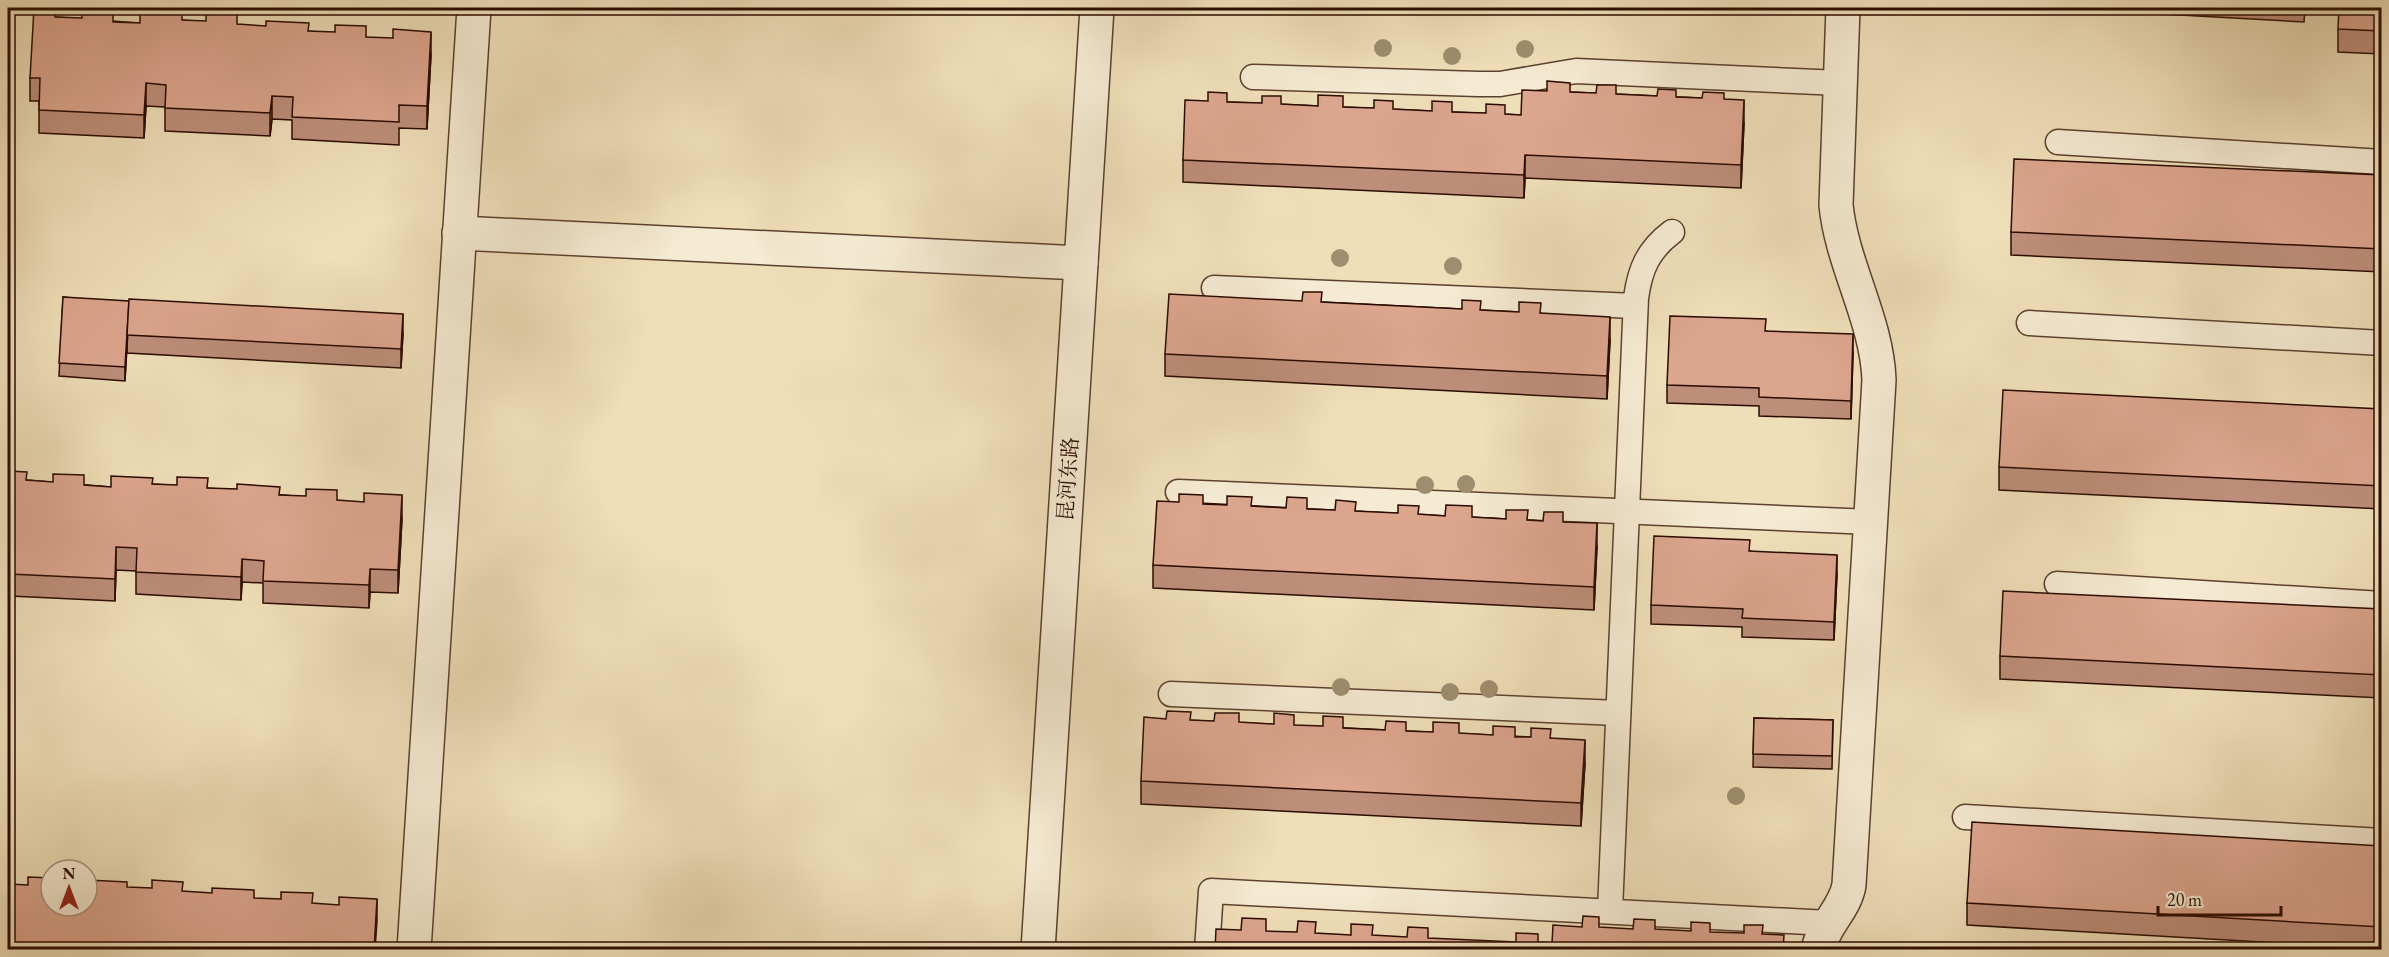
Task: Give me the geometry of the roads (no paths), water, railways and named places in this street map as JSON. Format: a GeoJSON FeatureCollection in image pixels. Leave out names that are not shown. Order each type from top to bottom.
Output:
{"type":"FeatureCollection","features":[{"type":"Feature","properties":{"kind":"street"},"geometry":{"type":"LineString","coordinates":[[414,950],[474,8]]}},
{"type":"Feature","properties":{"kind":"street","name":"昆河东路"},"geometry":{"type":"LineString","coordinates":[[1038,950],[1097,8]]}},
{"type":"Feature","properties":{"kind":"street"},"geometry":{"type":"LineString","coordinates":[[1824,936],[1847,896],[1849,885],[1879,364],[1877,347],[1838,228],[1836,188],[1843,8]]}},
{"type":"Feature","properties":{"kind":"street"},"geometry":{"type":"LineString","coordinates":[[459,233],[1081,263]]}},
{"type":"Feature","properties":{"kind":"lane"},"geometry":{"type":"LineString","coordinates":[[1253,77],[1500,84],[1576,70],[1840,83]]}},
{"type":"Feature","properties":{"kind":"lane"},"geometry":{"type":"LineString","coordinates":[[2058,142],[2382,162]]}},
{"type":"Feature","properties":{"kind":"lane"},"geometry":{"type":"LineString","coordinates":[[1610,911],[1635,306],[1643,265],[1656,244],[1672,232]]}},
{"type":"Feature","properties":{"kind":"lane"},"geometry":{"type":"LineString","coordinates":[[1214,288],[1635,306]]}},
{"type":"Feature","properties":{"kind":"lane"},"geometry":{"type":"LineString","coordinates":[[2029,323],[2382,343]]}},
{"type":"Feature","properties":{"kind":"lane"},"geometry":{"type":"LineString","coordinates":[[1178,492],[1871,522]]}},
{"type":"Feature","properties":{"kind":"lane"},"geometry":{"type":"LineString","coordinates":[[2057,584],[2382,604]]}},
{"type":"Feature","properties":{"kind":"lane"},"geometry":{"type":"LineString","coordinates":[[1171,694],[1618,713]]}},
{"type":"Feature","properties":{"kind":"lane"},"geometry":{"type":"LineString","coordinates":[[1965,817],[2382,841]]}},
{"type":"Feature","properties":{"kind":"lane"},"geometry":{"type":"LineString","coordinates":[[1207,950],[1211,891],[1610,911],[1824,936]]}}]}
